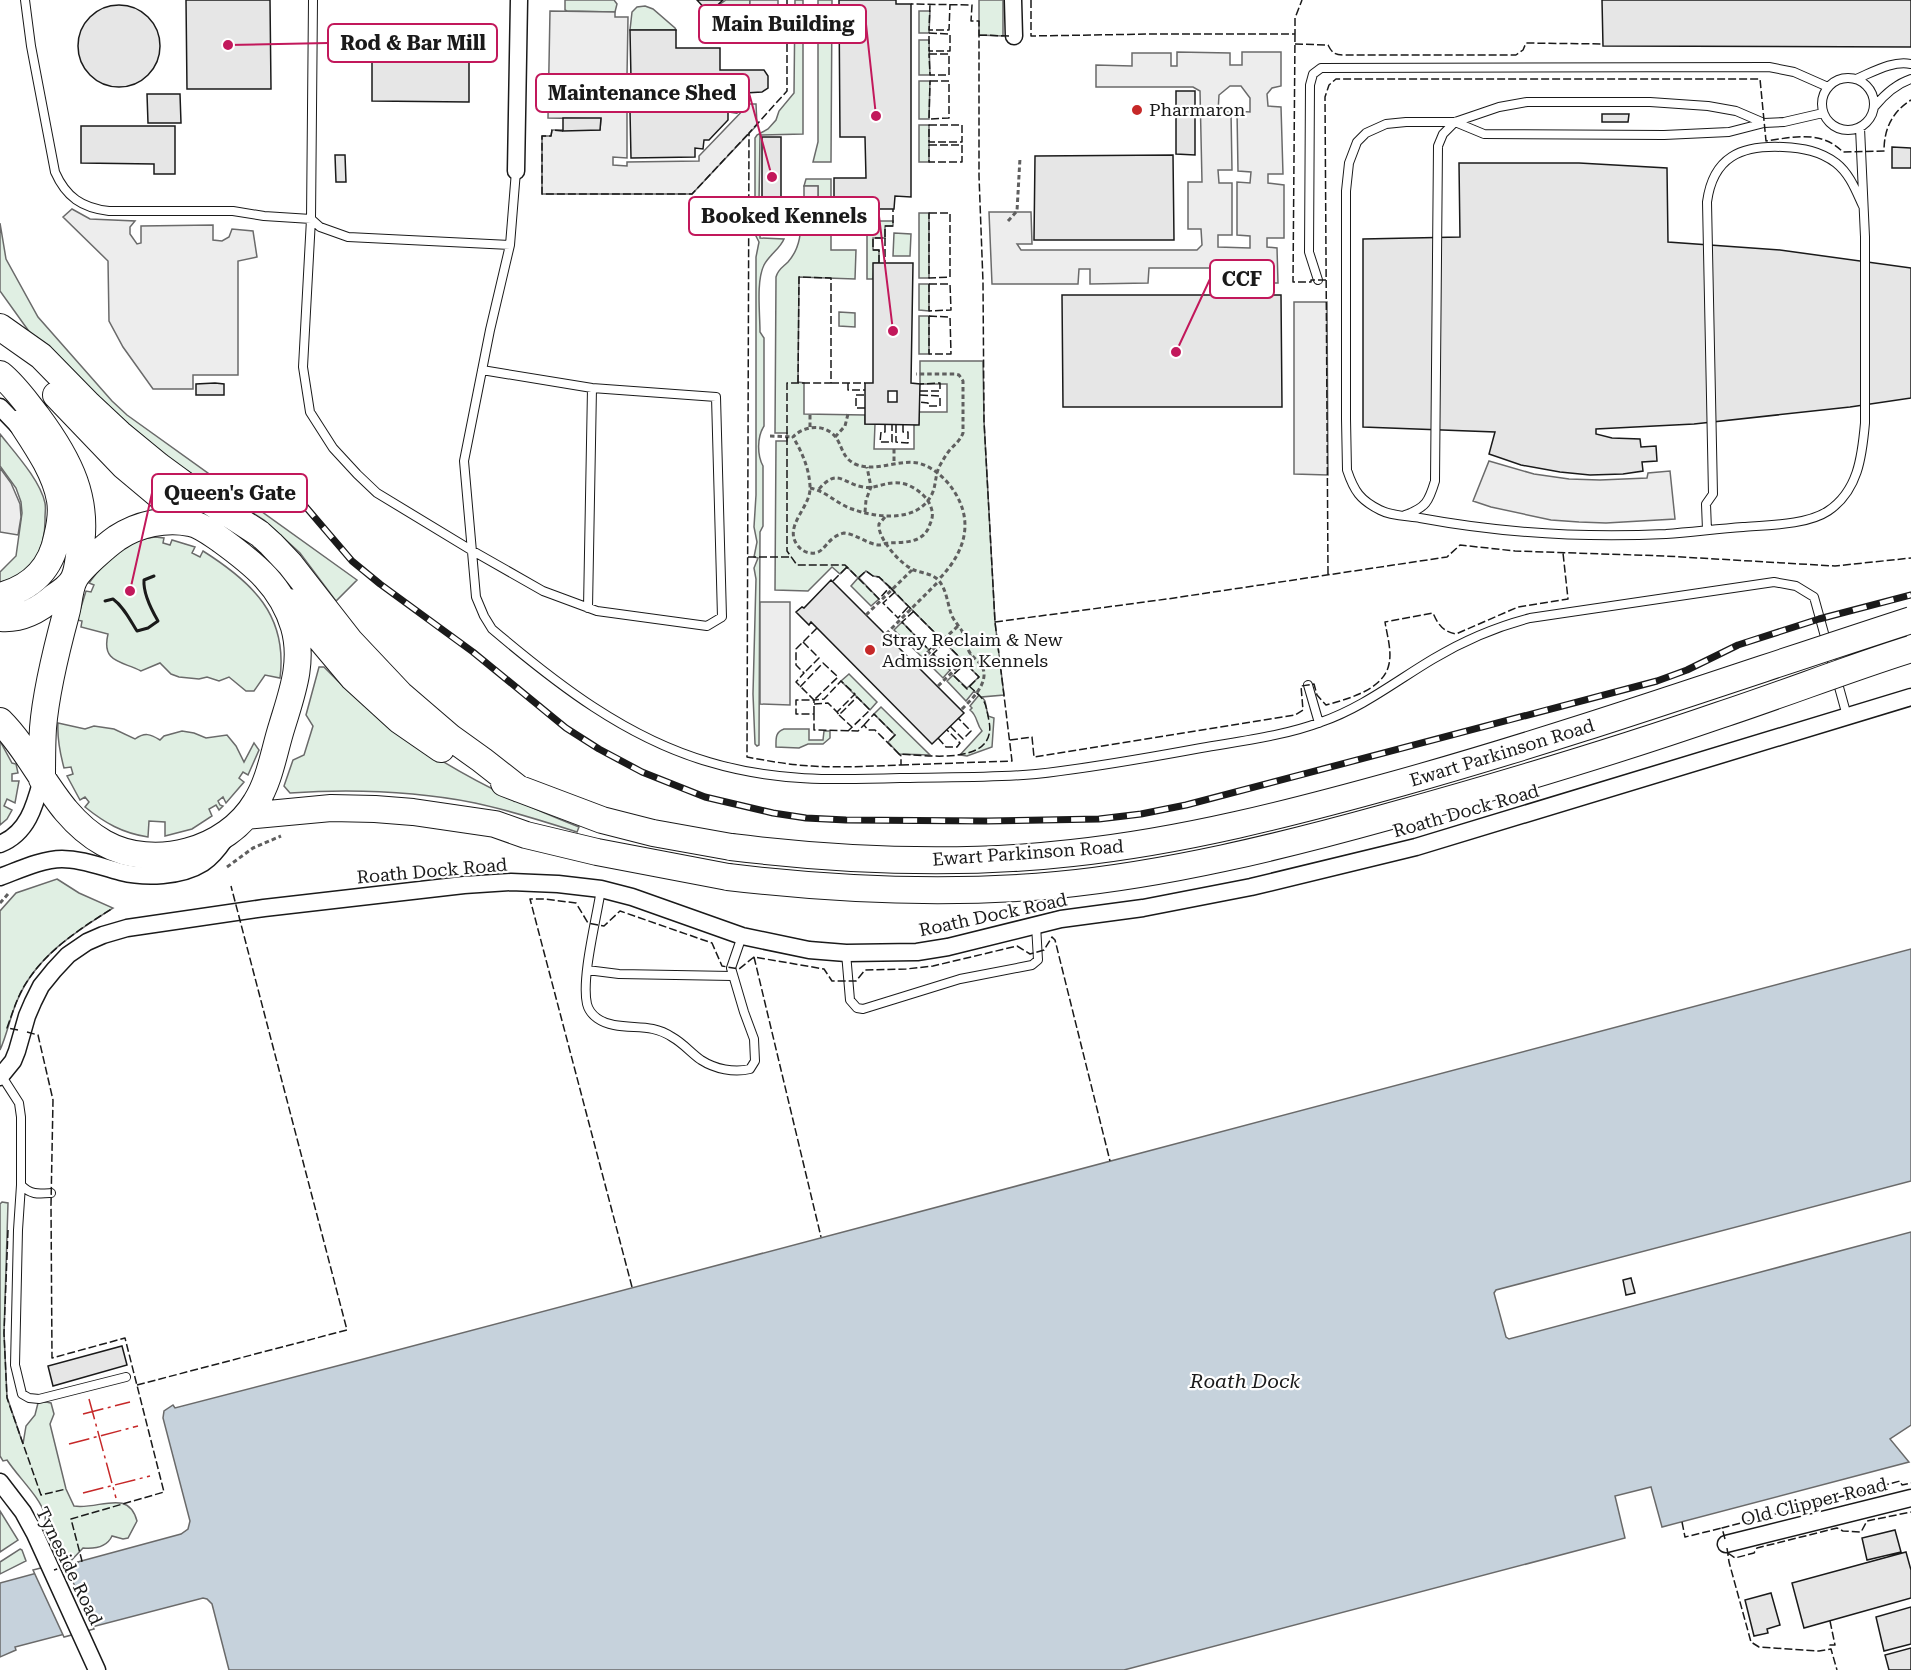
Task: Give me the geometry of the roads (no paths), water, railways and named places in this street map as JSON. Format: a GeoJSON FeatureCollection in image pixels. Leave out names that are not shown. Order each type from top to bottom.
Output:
{"type":"FeatureCollection","features":[{"type":"Feature","properties":{"kind":"main road"},"geometry":{"type":"LineString","coordinates":[[0,328],[48,386],[124,466],[192,523],[240,554],[273,584],[294,627],[298,663],[297,676],[257,801],[239,823],[200,848],[184,852],[150,855],[119,850],[105,844],[81,827],[68,814],[11,732],[0,721]]}},
{"type":"Feature","properties":{"kind":"main road"},"geometry":{"type":"LineString","coordinates":[[0,328],[41,356],[112,427],[159,466],[260,534],[290,564],[350,641],[399,694],[450,737],[519,789]]}},
{"type":"Feature","properties":{"kind":"main road"},"geometry":{"type":"LineString","coordinates":[[0,374],[13,385],[68,462],[75,479],[84,528],[45,706],[42,779]]}},
{"type":"Feature","properties":{"kind":"main road"},"geometry":{"type":"LineString","coordinates":[[0,390],[39,450],[60,501],[60,525],[55,547],[47,566],[26,586],[0,596]]}},
{"type":"Feature","properties":{"kind":"main road"},"geometry":{"type":"LineString","coordinates":[[0,618],[24,616],[37,610],[74,579],[106,546],[131,530],[153,523],[192,523]]}},
{"type":"Feature","properties":{"kind":"main road","name":"Ewart Parkinson Road"},"geometry":{"type":"LineString","coordinates":[[273,584],[353,678],[399,720],[478,773],[603,820],[652,833],[731,847],[827,858],[874,860],[980,860],[1072,853],[1116,848],[1205,832],[1308,808],[1533,744],[1699,692],[1911,620]]}},
{"type":"Feature","properties":{"kind":"main road","name":"Ewart Parkinson Road"},"geometry":{"type":"LineString","coordinates":[[239,823],[331,808],[375,808],[495,824],[526,836],[728,877],[860,889],[962,890],[1058,885],[1154,872],[1314,837],[1535,775],[1718,716],[1911,649]]}},
{"type":"Feature","properties":{"kind":"street"},"geometry":{"type":"LineString","coordinates":[[516,171],[519,0]]}},
{"type":"Feature","properties":{"kind":"street"},"geometry":{"type":"LineString","coordinates":[[1013,0],[1014,36]]}},
{"type":"Feature","properties":{"kind":"street"},"geometry":{"type":"LineString","coordinates":[[0,407],[32,439]]}},
{"type":"Feature","properties":{"kind":"street","name":"Roath Dock Road"},"geometry":{"type":"LineString","coordinates":[[0,1075],[13,1061],[27,1016],[41,986],[68,955],[87,942],[127,928],[464,885],[511,882],[602,889],[632,897],[742,936],[809,951],[888,954],[935,950],[1036,924],[1197,898],[1416,847],[1911,697]]}},
{"type":"Feature","properties":{"kind":"street"},"geometry":{"type":"LineString","coordinates":[[0,844],[28,821],[42,779]]}},
{"type":"Feature","properties":{"kind":"street"},"geometry":{"type":"LineString","coordinates":[[0,877],[50,860],[61,859],[84,861],[123,873],[140,875],[184,871],[210,858],[239,823]]}},
{"type":"Feature","properties":{"kind":"street","name":"Tyneside Road"},"geometry":{"type":"LineString","coordinates":[[0,1482],[35,1534],[97,1670]]}},
{"type":"Feature","properties":{"kind":"street","name":"Old Clipper Road"},"geometry":{"type":"LineString","coordinates":[[1726,1544],[1911,1498]]}},
{"type":"Feature","properties":{"kind":"lane"},"geometry":{"type":"LineString","coordinates":[[25,0],[31,46],[55,172],[64,189],[78,202],[96,210],[109,211],[233,211],[264,216],[311,219],[320,227],[348,237],[510,245]]}},
{"type":"Feature","properties":{"kind":"lane"},"geometry":{"type":"LineString","coordinates":[[313,0],[311,219],[303,367],[310,412],[333,448],[377,493],[543,591],[597,611],[707,626],[722,617],[716,397],[592,388],[482,370]]}},
{"type":"Feature","properties":{"kind":"lane"},"geometry":{"type":"LineString","coordinates":[[1911,64],[1886,66],[1856,79],[1839,79],[1828,87],[1822,98],[1823,113],[1835,128],[1852,131],[1860,128],[1867,122],[1883,96],[1897,85],[1911,79]]}},
{"type":"Feature","properties":{"kind":"lane"},"geometry":{"type":"LineString","coordinates":[[1318,280],[1309,252],[1310,85],[1313,74],[1321,68],[1769,67],[1794,72],[1828,87]]}},
{"type":"Feature","properties":{"kind":"lane"},"geometry":{"type":"LineString","coordinates":[[1856,79],[1870,90],[1875,106]]}},
{"type":"Feature","properties":{"kind":"lane"},"geometry":{"type":"LineString","coordinates":[[1764,123],[1736,111],[1650,102],[1527,102],[1498,107],[1455,122],[1386,124],[1366,133],[1358,142],[1349,163],[1346,191],[1345,271],[1347,470],[1353,488],[1363,500],[1383,512],[1452,524],[1519,532],[1599,535],[1665,534],[1803,520],[1825,513],[1840,502],[1851,488],[1857,473],[1863,450],[1865,423],[1864,209],[1860,128]]}},
{"type":"Feature","properties":{"kind":"lane"},"geometry":{"type":"LineString","coordinates":[[1455,122],[1484,134],[1652,135],[1729,132],[1764,123],[1784,122],[1823,113]]}},
{"type":"Feature","properties":{"kind":"lane"},"geometry":{"type":"LineString","coordinates":[[1403,515],[1419,510],[1429,500],[1435,481],[1438,146],[1443,134],[1455,122]]}},
{"type":"Feature","properties":{"kind":"lane"},"geometry":{"type":"LineString","coordinates":[[1707,530],[1706,504],[1713,494],[1713,486],[1707,202],[1715,173],[1726,160],[1744,150],[1761,146],[1815,151],[1836,164],[1850,179],[1864,209]]}},
{"type":"Feature","properties":{"kind":"lane"},"geometry":{"type":"LineString","coordinates":[[516,171],[510,245],[464,461],[476,597],[492,629],[518,651],[584,701],[641,735],[708,762],[756,774],[822,780],[1036,774],[1183,752],[1278,734],[1318,723],[1372,698],[1451,649],[1490,630],[1530,618],[1774,582],[1796,586],[1814,597],[1847,716]]}},
{"type":"Feature","properties":{"kind":"lane"},"geometry":{"type":"LineString","coordinates":[[588,608],[592,388]]}},
{"type":"Feature","properties":{"kind":"lane"},"geometry":{"type":"LineString","coordinates":[[1308,685],[1318,723]]}},
{"type":"Feature","properties":{"kind":"lane"},"geometry":{"type":"LineString","coordinates":[[602,889],[587,970],[587,1005],[594,1017],[614,1025],[647,1027],[662,1031],[702,1061],[738,1072],[750,1070],[755,1061],[756,1052],[731,968],[742,936]]}},
{"type":"Feature","properties":{"kind":"lane"},"geometry":{"type":"LineString","coordinates":[[846,953],[850,1000],[857,1008],[863,1009],[960,979],[1032,965],[1038,960],[1036,924]]}},
{"type":"Feature","properties":{"kind":"lane"},"geometry":{"type":"LineString","coordinates":[[587,970],[619,974],[732,976]]}},
{"type":"Feature","properties":{"kind":"lane"},"geometry":{"type":"LineString","coordinates":[[0,1075],[19,1103],[21,1117],[15,1365],[21,1394],[39,1399],[126,1377]]}},
{"type":"Feature","properties":{"kind":"lane"},"geometry":{"type":"LineString","coordinates":[[21,1185],[36,1195],[51,1193]]}},
{"type":"Feature","properties":{"kind":"water","name":"Roath Dock"},"geometry":{"type":"Polygon","coordinates":[[[1911,949],[1911,1181],[1496,1290],[1494,1293],[1506,1337],[1509,1339],[1911,1232],[1911,1425],[1890,1439],[1909,1462],[1662,1527],[1651,1487],[1615,1496],[1625,1538],[1124,1670],[229,1670],[212,1604],[203,1598],[15,1647],[16,1650],[0,1657],[0,1583],[181,1534],[188,1529],[190,1521],[163,1418],[164,1411],[173,1405],[175,1408],[356,1361],[1911,949]]]}},
{"type":"Feature","properties":{"kind":"railway"},"geometry":{"type":"LineString","coordinates":[[305,506],[352,561],[473,652],[566,728],[599,749],[642,772],[705,797],[773,813],[806,818],[987,821],[1099,819],[1186,805],[1657,681],[1687,670],[1738,645],[1819,619],[1911,595]]}},
{"type":"Feature","properties":{"kind":"place","name":"Rod & Bar Mill"},"geometry":{"type":"Point","coordinates":[228,45]}},
{"type":"Feature","properties":{"kind":"place","name":"Pharmaron"},"geometry":{"type":"Point","coordinates":[1137,110]}},
{"type":"Feature","properties":{"kind":"place","name":"Main Building"},"geometry":{"type":"Point","coordinates":[876,116]}},
{"type":"Feature","properties":{"kind":"place","name":"Maintenance Shed"},"geometry":{"type":"Point","coordinates":[772,177]}},
{"type":"Feature","properties":{"kind":"place","name":"Booked Kennels"},"geometry":{"type":"Point","coordinates":[893,331]}},
{"type":"Feature","properties":{"kind":"place","name":"CCF"},"geometry":{"type":"Point","coordinates":[1176,352]}},
{"type":"Feature","properties":{"kind":"place","name":"Queen's Gate"},"geometry":{"type":"Point","coordinates":[130,591]}},
{"type":"Feature","properties":{"kind":"place","name":"Stray Reclaim & New Admission Kennels"},"geometry":{"type":"Point","coordinates":[870,650]}}]}
